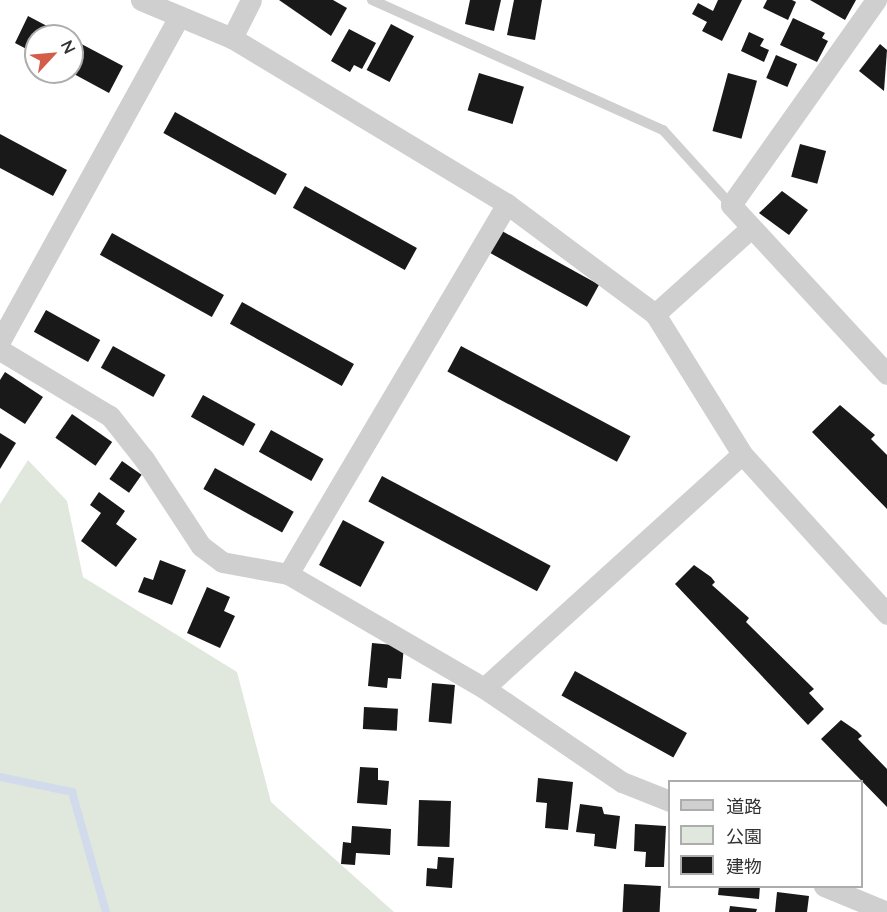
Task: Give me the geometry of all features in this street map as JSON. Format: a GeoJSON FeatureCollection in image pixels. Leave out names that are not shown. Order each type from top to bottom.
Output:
{"type":"FeatureCollection","features":[{"type":"Feature","properties":{"kind":"street"},"geometry":{"type":"LineString","coordinates":[[141,0],[232,38],[507,204],[655,314],[742,454],[887,614]]}},
{"type":"Feature","properties":{"kind":"street"},"geometry":{"type":"LineString","coordinates":[[232,38],[251,0]]}},
{"type":"Feature","properties":{"kind":"street"},"geometry":{"type":"LineString","coordinates":[[876,0],[731,205],[887,374]]}},
{"type":"Feature","properties":{"kind":"street"},"geometry":{"type":"LineString","coordinates":[[0,341],[179,17]]}},
{"type":"Feature","properties":{"kind":"street"},"geometry":{"type":"LineString","coordinates":[[288,574],[507,204]]}},
{"type":"Feature","properties":{"kind":"street"},"geometry":{"type":"LineString","coordinates":[[655,314],[751,228]]}},
{"type":"Feature","properties":{"kind":"street"},"geometry":{"type":"LineString","coordinates":[[0,350],[110,416],[144,459],[201,546],[222,562],[288,574],[484,688],[622,782],[668,801]]}},
{"type":"Feature","properties":{"kind":"street"},"geometry":{"type":"LineString","coordinates":[[484,688],[742,454]]}},
{"type":"Feature","properties":{"kind":"street"},"geometry":{"type":"LineString","coordinates":[[829,888],[887,912]]}},
{"type":"Feature","properties":{"kind":"lane"},"geometry":{"type":"LineString","coordinates":[[372,0],[663,130],[731,205]]}},
{"type":"Feature","properties":{"kind":"green space"},"geometry":{"type":"Polygon","coordinates":[[[28,460],[67,501],[83,577],[237,672],[271,802],[394,912],[0,912],[0,504],[28,460]]]}},
{"type":"Feature","properties":{"kind":"building"},"geometry":{"type":"Polygon","coordinates":[[[279,0],[333,0],[347,8],[331,36],[279,0]]]}},
{"type":"Feature","properties":{"kind":"building"},"geometry":{"type":"Polygon","coordinates":[[[470,0],[501,0],[494,31],[465,24],[470,0]]]}},
{"type":"Feature","properties":{"kind":"building"},"geometry":{"type":"Polygon","coordinates":[[[514,0],[542,0],[535,40],[507,35],[514,0]]]}},
{"type":"Feature","properties":{"kind":"building"},"geometry":{"type":"Polygon","coordinates":[[[718,0],[742,0],[722,41],[702,31],[707,22],[692,14],[698,3],[713,11],[718,0]]]}},
{"type":"Feature","properties":{"kind":"building"},"geometry":{"type":"Polygon","coordinates":[[[767,0],[796,2],[788,20],[763,8],[767,0]]]}},
{"type":"Feature","properties":{"kind":"building"},"geometry":{"type":"Polygon","coordinates":[[[810,0],[856,0],[845,20],[810,0]]]}},
{"type":"Feature","properties":{"kind":"building"},"geometry":{"type":"Polygon","coordinates":[[[28,16],[43,24],[24,24],[28,16]]]}},
{"type":"Feature","properties":{"kind":"building"},"geometry":{"type":"Polygon","coordinates":[[[793,18],[825,33],[822,38],[828,41],[817,62],[780,45],[793,18]]]}},
{"type":"Feature","properties":{"kind":"building"},"geometry":{"type":"Polygon","coordinates":[[[24,24],[24,48],[15,43],[24,24]]]}},
{"type":"Feature","properties":{"kind":"building"},"geometry":{"type":"Polygon","coordinates":[[[391,24],[414,36],[390,82],[367,70],[391,24]]]}},
{"type":"Feature","properties":{"kind":"building"},"geometry":{"type":"Polygon","coordinates":[[[349,29],[376,43],[362,69],[354,65],[350,72],[331,61],[349,29]]]}},
{"type":"Feature","properties":{"kind":"building"},"geometry":{"type":"Polygon","coordinates":[[[749,32],[764,39],[760,46],[769,50],[764,62],[741,51],[749,32]]]}},
{"type":"Feature","properties":{"kind":"building"},"geometry":{"type":"Polygon","coordinates":[[[880,44],[887,50],[884,91],[859,71],[880,44]]]}},
{"type":"Feature","properties":{"kind":"building"},"geometry":{"type":"Polygon","coordinates":[[[84,45],[123,66],[109,93],[84,79],[84,45]]]}},
{"type":"Feature","properties":{"kind":"building"},"geometry":{"type":"Polygon","coordinates":[[[776,55],[797,64],[787,87],[766,78],[776,55]]]}},
{"type":"Feature","properties":{"kind":"building"},"geometry":{"type":"Polygon","coordinates":[[[479,73],[524,87],[513,124],[468,110],[479,73]]]}},
{"type":"Feature","properties":{"kind":"building"},"geometry":{"type":"Polygon","coordinates":[[[728,73],[757,81],[741,139],[712,131],[728,73]]]}},
{"type":"Feature","properties":{"kind":"building"},"geometry":{"type":"Polygon","coordinates":[[[175,112],[287,174],[275,195],[163,133],[175,112]]]}},
{"type":"Feature","properties":{"kind":"building"},"geometry":{"type":"Polygon","coordinates":[[[0,134],[67,170],[53,196],[0,168],[0,134]]]}},
{"type":"Feature","properties":{"kind":"building"},"geometry":{"type":"Polygon","coordinates":[[[800,144],[826,151],[817,184],[791,177],[800,144]]]}},
{"type":"Feature","properties":{"kind":"building"},"geometry":{"type":"Polygon","coordinates":[[[305,186],[417,248],[405,270],[293,208],[305,186]]]}},
{"type":"Feature","properties":{"kind":"building"},"geometry":{"type":"Polygon","coordinates":[[[782,191],[808,210],[789,235],[759,213],[782,191]]]}},
{"type":"Feature","properties":{"kind":"building"},"geometry":{"type":"Polygon","coordinates":[[[502,231],[599,285],[587,307],[490,253],[502,231]]]}},
{"type":"Feature","properties":{"kind":"building"},"geometry":{"type":"Polygon","coordinates":[[[112,233],[224,295],[212,317],[100,255],[112,233]]]}},
{"type":"Feature","properties":{"kind":"building"},"geometry":{"type":"Polygon","coordinates":[[[242,302],[354,364],[342,386],[230,324],[242,302]]]}},
{"type":"Feature","properties":{"kind":"building"},"geometry":{"type":"Polygon","coordinates":[[[46,310],[100,340],[88,362],[34,332],[46,310]]]}},
{"type":"Feature","properties":{"kind":"building"},"geometry":{"type":"Polygon","coordinates":[[[113,346],[165,375],[153,397],[101,368],[113,346]]]}},
{"type":"Feature","properties":{"kind":"building"},"geometry":{"type":"Polygon","coordinates":[[[461,346],[631,436],[617,462],[447,372],[461,346]]]}},
{"type":"Feature","properties":{"kind":"building"},"geometry":{"type":"Polygon","coordinates":[[[5,372],[43,397],[25,424],[0,408],[0,380],[5,372]]]}},
{"type":"Feature","properties":{"kind":"building"},"geometry":{"type":"Polygon","coordinates":[[[203,395],[255,424],[243,446],[191,417],[203,395]]]}},
{"type":"Feature","properties":{"kind":"building"},"geometry":{"type":"Polygon","coordinates":[[[840,405],[875,435],[871,439],[887,455],[887,509],[812,432],[840,405]]]}},
{"type":"Feature","properties":{"kind":"building"},"geometry":{"type":"Polygon","coordinates":[[[72,414],[112,442],[96,466],[55,438],[72,414]]]}},
{"type":"Feature","properties":{"kind":"building"},"geometry":{"type":"Polygon","coordinates":[[[271,430],[323,459],[311,481],[259,452],[271,430]]]}},
{"type":"Feature","properties":{"kind":"building"},"geometry":{"type":"Polygon","coordinates":[[[0,433],[16,443],[0,469],[0,433]]]}},
{"type":"Feature","properties":{"kind":"building"},"geometry":{"type":"Polygon","coordinates":[[[122,461],[142,475],[129,493],[109,479],[122,461]]]}},
{"type":"Feature","properties":{"kind":"building"},"geometry":{"type":"Polygon","coordinates":[[[215,468],[294,512],[282,533],[203,489],[215,468]]]}},
{"type":"Feature","properties":{"kind":"building"},"geometry":{"type":"Polygon","coordinates":[[[382,476],[551,566],[537,591],[368,502],[382,476]]]}},
{"type":"Feature","properties":{"kind":"building"},"geometry":{"type":"Polygon","coordinates":[[[99,492],[125,511],[116,524],[137,539],[116,567],[81,541],[101,513],[90,505],[99,492]]]}},
{"type":"Feature","properties":{"kind":"building"},"geometry":{"type":"Polygon","coordinates":[[[343,520],[384,542],[361,587],[319,565],[343,520]]]}},
{"type":"Feature","properties":{"kind":"building"},"geometry":{"type":"Polygon","coordinates":[[[160,560],[186,570],[172,605],[138,592],[144,577],[153,580],[160,560]]]}},
{"type":"Feature","properties":{"kind":"building"},"geometry":{"type":"Polygon","coordinates":[[[694,565],[711,577],[715,582],[712,585],[749,618],[746,622],[814,689],[809,693],[824,709],[808,725],[675,584],[694,565]]]}},
{"type":"Feature","properties":{"kind":"building"},"geometry":{"type":"Polygon","coordinates":[[[207,587],[230,597],[224,611],[235,616],[220,648],[187,633],[207,587]]]}},
{"type":"Feature","properties":{"kind":"building"},"geometry":{"type":"Polygon","coordinates":[[[372,643],[404,646],[401,679],[388,678],[387,688],[368,686],[372,643]]]}},
{"type":"Feature","properties":{"kind":"building"},"geometry":{"type":"Polygon","coordinates":[[[575,671],[687,733],[673,758],[561,695],[575,671]]]}},
{"type":"Feature","properties":{"kind":"building"},"geometry":{"type":"Polygon","coordinates":[[[432,683],[455,685],[452,724],[429,722],[432,683]]]}},
{"type":"Feature","properties":{"kind":"building"},"geometry":{"type":"Polygon","coordinates":[[[364,707],[398,709],[397,731],[363,729],[364,707]]]}},
{"type":"Feature","properties":{"kind":"building"},"geometry":{"type":"Polygon","coordinates":[[[841,720],[862,736],[858,739],[887,769],[887,807],[863,780],[821,739],[841,720]]]}},
{"type":"Feature","properties":{"kind":"building"},"geometry":{"type":"Polygon","coordinates":[[[360,767],[378,768],[378,780],[389,781],[387,805],[357,803],[360,767]]]}},
{"type":"Feature","properties":{"kind":"building"},"geometry":{"type":"Polygon","coordinates":[[[538,778],[573,782],[568,830],[545,828],[547,803],[536,802],[538,778]]]}},
{"type":"Feature","properties":{"kind":"building"},"geometry":{"type":"Polygon","coordinates":[[[419,800],[451,801],[449,847],[417,846],[419,800]]]}},
{"type":"Feature","properties":{"kind":"building"},"geometry":{"type":"Polygon","coordinates":[[[580,804],[602,807],[604,814],[620,816],[616,849],[594,846],[595,834],[576,832],[580,804]]]}},
{"type":"Feature","properties":{"kind":"building"},"geometry":{"type":"Polygon","coordinates":[[[635,824],[666,826],[664,867],[645,867],[646,852],[634,851],[635,824]]]}},
{"type":"Feature","properties":{"kind":"building"},"geometry":{"type":"Polygon","coordinates":[[[352,826],[391,829],[390,855],[356,853],[355,865],[341,864],[343,842],[351,843],[352,826]]]}},
{"type":"Feature","properties":{"kind":"building"},"geometry":{"type":"Polygon","coordinates":[[[438,857],[454,858],[452,888],[426,886],[427,868],[437,869],[438,857]]]}},
{"type":"Feature","properties":{"kind":"building"},"geometry":{"type":"Polygon","coordinates":[[[624,884],[661,886],[660,912],[623,912],[624,884]]]}},
{"type":"Feature","properties":{"kind":"building"},"geometry":{"type":"Polygon","coordinates":[[[719,888],[760,888],[759,899],[718,895],[719,888]]]}},
{"type":"Feature","properties":{"kind":"building"},"geometry":{"type":"Polygon","coordinates":[[[777,892],[809,896],[807,912],[775,912],[777,892]]]}},
{"type":"Feature","properties":{"kind":"building"},"geometry":{"type":"Polygon","coordinates":[[[730,906],[757,909],[756,912],[729,912],[730,906]]]}},
{"type":"Feature","properties":{"kind":"waterway"},"geometry":{"type":"LineString","coordinates":[[0,777],[72,792],[106,912]]}}]}
